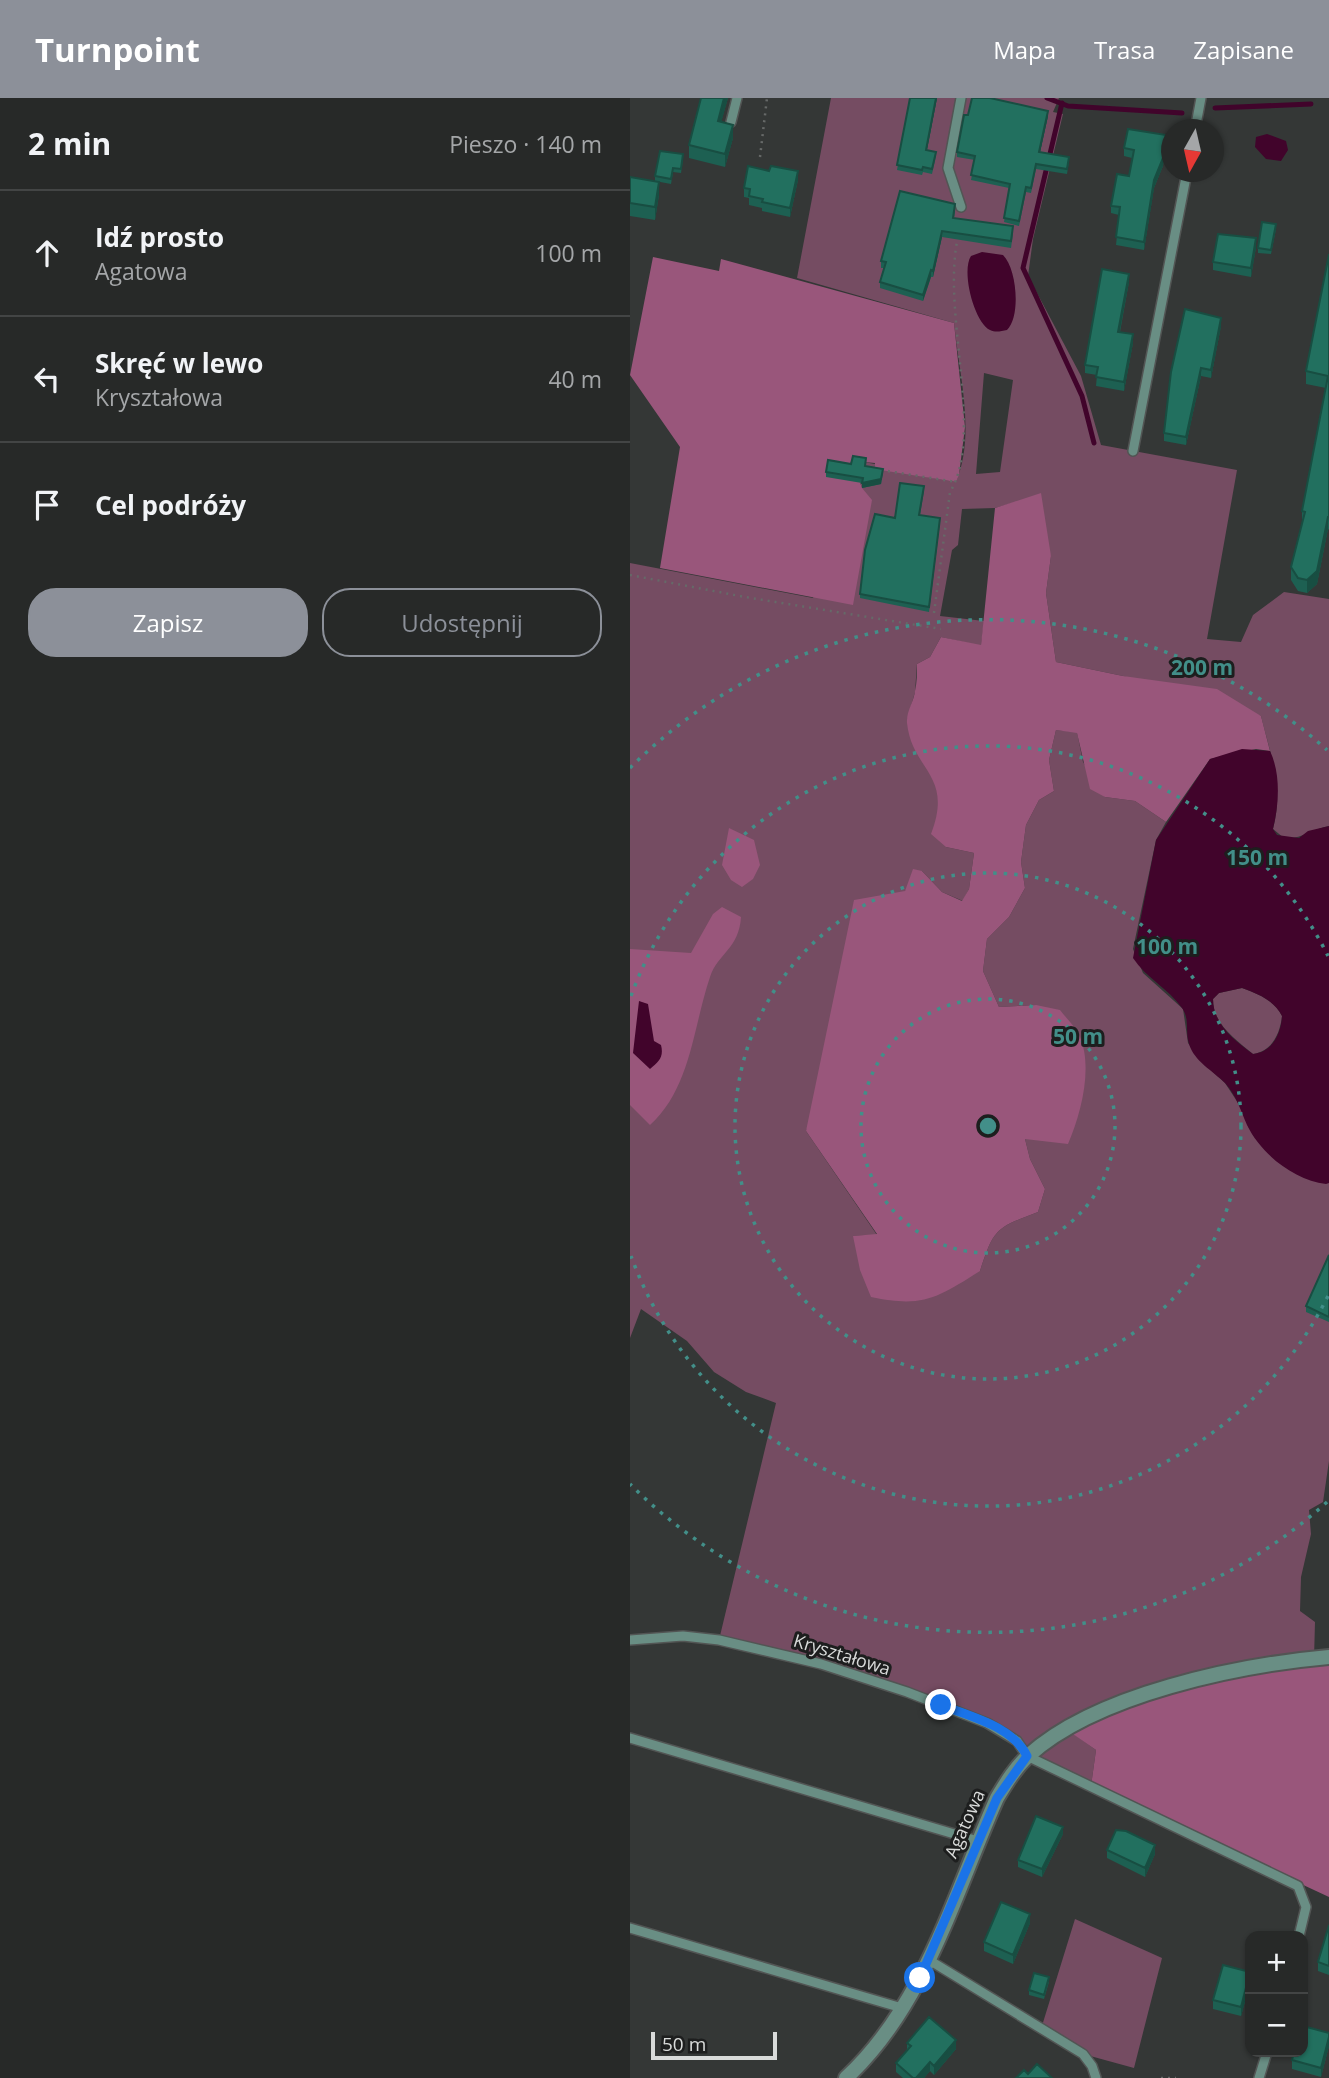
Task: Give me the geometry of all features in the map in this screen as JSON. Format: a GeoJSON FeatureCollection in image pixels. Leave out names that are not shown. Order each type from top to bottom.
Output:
{"type":"FeatureCollection","features":[{"type":"Feature","properties":{"kind":"street","name":"Agatowa"},"geometry":{"type":"LineString","coordinates":[[846,2078],[869,2054],[902,2008],[929,1960],[1003,1787],[1027,1756],[1075,1726],[1150,1694],[1212,1675],[1329,1657]]}},
{"type":"Feature","properties":{"kind":"lane"},"geometry":{"type":"LineString","coordinates":[[731,122],[737,98]]}},
{"type":"Feature","properties":{"kind":"lane"},"geometry":{"type":"LineString","coordinates":[[961,98],[948,168],[961,206]]}},
{"type":"Feature","properties":{"kind":"lane"},"geometry":{"type":"LineString","coordinates":[[1197,119],[1200,98]]}},
{"type":"Feature","properties":{"kind":"lane"},"geometry":{"type":"LineString","coordinates":[[1133,451],[1185,182]]}},
{"type":"Feature","properties":{"kind":"lane","name":"Kryształowa"},"geometry":{"type":"LineString","coordinates":[[630,1640],[683,1636],[719,1640],[821,1664],[907,1692],[987,1723],[1017,1741],[1027,1756],[1298,1886],[1306,1907],[1299,1931]]}},
{"type":"Feature","properties":{"kind":"lane"},"geometry":{"type":"LineString","coordinates":[[630,1738],[978,1841]]}},
{"type":"Feature","properties":{"kind":"lane"},"geometry":{"type":"LineString","coordinates":[[630,1928],[902,2008]]}},
{"type":"Feature","properties":{"kind":"lane"},"geometry":{"type":"LineString","coordinates":[[929,1960],[1083,2054],[1092,2066],[1096,2078]]}},
{"type":"Feature","properties":{"kind":"lane"},"geometry":{"type":"LineString","coordinates":[[1259,2078],[1265,2057]]}},
{"type":"Feature","properties":{"kind":"path"},"geometry":{"type":"LineString","coordinates":[[760,157],[767,98]]}},
{"type":"Feature","properties":{"kind":"path"},"geometry":{"type":"LineString","coordinates":[[934,613],[950,492],[956,482],[965,442],[952,280],[961,206]]}},
{"type":"Feature","properties":{"kind":"path"},"geometry":{"type":"LineString","coordinates":[[874,469],[956,482]]}},
{"type":"Feature","properties":{"kind":"path"},"geometry":{"type":"LineString","coordinates":[[630,575],[941,629]]}},
{"type":"Feature","properties":{"kind":"path"},"geometry":{"type":"LineString","coordinates":[[1161,2078],[1176,2078]]}},
{"type":"Feature","properties":{"kind":"shaded area"},"geometry":{"type":"Polygon","coordinates":[[[831,98],[1059,98],[1053,112],[1063,114],[1033,239],[1028,276],[1081,376],[1101,445],[1237,470],[1207,639],[1241,642],[1253,615],[1284,592],[1329,599],[1329,826],[1296,837],[1284,838],[1273,829],[1277,786],[1261,716],[1123,676],[1056,662],[1046,593],[1051,556],[1016,502],[995,508],[962,509],[958,545],[952,550],[940,616],[984,621],[981,646],[941,637],[930,657],[917,664],[915,692],[907,720],[939,792],[946,847],[974,853],[969,889],[963,901],[942,892],[922,871],[905,891],[806,1131],[877,1235],[853,1236],[980,1271],[998,1231],[1038,1212],[1045,1189],[1030,1159],[1025,1139],[1036,1005],[999,1007],[983,971],[987,939],[1009,917],[1025,888],[1021,862],[1026,825],[1039,800],[1054,791],[1049,760],[1056,730],[1077,732],[1083,762],[1105,797],[1135,801],[1166,822],[1156,840],[1133,949],[1143,973],[1183,1009],[1188,1043],[1201,1061],[1225,1083],[1240,1106],[1249,1128],[1329,1183],[1329,1461],[1323,1502],[1309,1510],[1311,1534],[1301,1577],[1300,1611],[1315,1622],[1314,1659],[1068,1730],[1096,1750],[1091,1786],[1027,1756],[1017,1741],[907,1692],[719,1640],[776,1403],[746,1392],[714,1372],[687,1341],[641,1309],[630,1338],[630,563],[813,598],[862,488],[853,460],[875,464],[874,468],[956,482],[962,464],[965,444],[964,404],[954,323],[797,278],[831,98]],[[984,373],[976,474],[1000,472],[1013,380],[984,373]]]}},
{"type":"Feature","properties":{"kind":"shaded area"},"geometry":{"type":"Polygon","coordinates":[[[1267,134],[1286,141],[1288,150],[1281,161],[1266,159],[1255,147],[1256,137],[1267,134]]]}},
{"type":"Feature","properties":{"kind":"shaded area"},"geometry":{"type":"Polygon","coordinates":[[[982,252],[1003,255],[1012,271],[1016,304],[1007,330],[990,330],[974,307],[968,284],[968,263],[971,256],[982,252]]]}},
{"type":"Feature","properties":{"kind":"shaded area"},"geometry":{"type":"Polygon","coordinates":[[[653,257],[719,271],[721,259],[954,323],[965,427],[959,475],[956,482],[874,469],[875,463],[853,461],[862,488],[872,500],[853,605],[660,568],[680,447],[630,375],[653,257]]]}},
{"type":"Feature","properties":{"kind":"shaded area"},"geometry":{"type":"Polygon","coordinates":[[[1041,493],[1051,556],[1046,593],[1056,662],[1123,676],[1217,689],[1261,716],[1270,751],[1256,749],[1210,759],[1166,822],[1135,801],[1105,797],[1090,789],[1077,733],[1056,730],[1049,760],[1054,791],[1039,800],[1026,825],[1021,862],[1025,888],[1009,917],[987,939],[983,971],[999,1007],[1036,1005],[1060,1010],[1076,1030],[1084,1049],[1085,1063],[1084,1091],[1077,1119],[1068,1144],[1025,1139],[1030,1159],[1045,1189],[1038,1212],[998,1231],[980,1271],[940,1294],[917,1301],[871,1297],[860,1270],[853,1236],[877,1234],[806,1131],[854,900],[905,891],[913,869],[922,871],[942,892],[962,901],[969,889],[974,853],[946,847],[931,834],[938,798],[930,774],[910,739],[907,723],[916,688],[917,664],[930,657],[941,637],[981,645],[995,508],[1041,493]]]}},
{"type":"Feature","properties":{"kind":"shaded area"},"geometry":{"type":"Polygon","coordinates":[[[1242,749],[1270,751],[1277,779],[1278,800],[1273,829],[1277,835],[1299,838],[1308,831],[1329,826],[1329,1183],[1326,1184],[1314,1182],[1291,1171],[1261,1146],[1253,1136],[1229,1088],[1199,1061],[1191,1050],[1186,1016],[1182,1008],[1133,958],[1156,840],[1210,759],[1242,749]],[[1242,988],[1219,993],[1213,999],[1214,1008],[1221,1024],[1232,1037],[1253,1054],[1260,1053],[1274,1041],[1282,1016],[1279,1010],[1260,995],[1242,988]]]}},
{"type":"Feature","properties":{"kind":"shaded area"},"geometry":{"type":"Polygon","coordinates":[[[729,828],[754,840],[760,865],[753,879],[742,887],[731,880],[722,865],[729,828]]]}},
{"type":"Feature","properties":{"kind":"shaded area"},"geometry":{"type":"Polygon","coordinates":[[[722,907],[741,917],[739,928],[732,944],[710,977],[683,1075],[664,1110],[650,1125],[630,1105],[630,949],[691,953],[713,914],[722,907]]]}},
{"type":"Feature","properties":{"kind":"shaded area"},"geometry":{"type":"Polygon","coordinates":[[[1242,988],[1270,1002],[1282,1016],[1274,1041],[1253,1054],[1226,1030],[1214,1008],[1213,999],[1219,993],[1242,988]]]}},
{"type":"Feature","properties":{"kind":"shaded area"},"geometry":{"type":"Polygon","coordinates":[[[639,1001],[648,1004],[654,1041],[661,1045],[662,1049],[660,1059],[650,1069],[633,1053],[639,1001]]]}},
{"type":"Feature","properties":{"kind":"shaded area"},"geometry":{"type":"Polygon","coordinates":[[[1329,1657],[1329,1897],[1091,1786],[1096,1750],[1067,1730],[1170,1687],[1329,1657]]]}},
{"type":"Feature","properties":{"kind":"shaded area"},"geometry":{"type":"Polygon","coordinates":[[[1075,1919],[1162,1958],[1134,2068],[1083,2054],[1041,2029],[1075,1919]]]}},
{"type":"Feature","properties":{"kind":"building"},"geometry":{"type":"Polygon","coordinates":[[[701,98],[724,98],[718,121],[733,125],[725,154],[689,145],[701,98]]]}},
{"type":"Feature","properties":{"kind":"building"},"geometry":{"type":"Polygon","coordinates":[[[910,98],[936,98],[926,150],[936,152],[932,169],[923,167],[922,170],[897,165],[910,98]]]}},
{"type":"Feature","properties":{"kind":"building"},"geometry":{"type":"Polygon","coordinates":[[[972,98],[990,98],[1048,111],[1039,152],[1069,157],[1067,169],[1036,164],[1031,188],[1026,187],[1019,221],[1004,218],[1010,184],[971,175],[975,156],[957,152],[964,115],[968,115],[972,98]]]}},
{"type":"Feature","properties":{"kind":"building"},"geometry":{"type":"Polygon","coordinates":[[[1128,129],[1161,134],[1161,163],[1154,180],[1144,242],[1116,237],[1120,207],[1111,206],[1117,174],[1129,176],[1134,150],[1124,148],[1128,129]]]}},
{"type":"Feature","properties":{"kind":"building"},"geometry":{"type":"Polygon","coordinates":[[[660,151],[683,154],[681,169],[673,168],[671,179],[655,176],[660,151]]]}},
{"type":"Feature","properties":{"kind":"building"},"geometry":{"type":"Polygon","coordinates":[[[748,166],[769,171],[771,166],[798,171],[790,208],[762,202],[763,199],[749,196],[750,189],[744,188],[748,166]]]}},
{"type":"Feature","properties":{"kind":"building"},"geometry":{"type":"Polygon","coordinates":[[[630,177],[659,182],[655,207],[630,203],[630,177]]]}},
{"type":"Feature","properties":{"kind":"building"},"geometry":{"type":"Polygon","coordinates":[[[900,191],[955,204],[953,218],[1013,226],[1011,241],[942,231],[933,271],[931,270],[923,295],[880,282],[886,262],[881,261],[900,191]]]}},
{"type":"Feature","properties":{"kind":"building"},"geometry":{"type":"Polygon","coordinates":[[[1262,222],[1276,224],[1271,250],[1258,248],[1262,222]]]}},
{"type":"Feature","properties":{"kind":"building"},"geometry":{"type":"Polygon","coordinates":[[[1218,234],[1256,238],[1251,268],[1213,262],[1218,234]]]}},
{"type":"Feature","properties":{"kind":"building"},"geometry":{"type":"Polygon","coordinates":[[[1329,254],[1329,517],[1317,571],[1307,580],[1298,578],[1291,567],[1305,512],[1302,511],[1328,376],[1306,371],[1329,254]]]}},
{"type":"Feature","properties":{"kind":"building"},"geometry":{"type":"Polygon","coordinates":[[[1102,269],[1129,274],[1118,332],[1133,334],[1124,382],[1096,377],[1098,367],[1085,365],[1102,269]]]}},
{"type":"Feature","properties":{"kind":"building"},"geometry":{"type":"Polygon","coordinates":[[[1185,309],[1221,318],[1211,370],[1201,368],[1186,437],[1164,433],[1171,372],[1185,309]]]}},
{"type":"Feature","properties":{"kind":"building"},"geometry":{"type":"Polygon","coordinates":[[[853,456],[866,458],[865,466],[883,469],[881,479],[862,483],[863,478],[826,472],[828,460],[851,464],[853,456]]]}},
{"type":"Feature","properties":{"kind":"building"},"geometry":{"type":"Polygon","coordinates":[[[900,483],[924,486],[919,515],[940,518],[929,607],[860,594],[865,550],[875,514],[895,518],[900,483]]]}},
{"type":"Feature","properties":{"kind":"building"},"geometry":{"type":"Polygon","coordinates":[[[1329,1255],[1329,1317],[1306,1306],[1329,1255]]]}},
{"type":"Feature","properties":{"kind":"building"},"geometry":{"type":"Polygon","coordinates":[[[1036,1816],[1063,1827],[1042,1869],[1018,1860],[1036,1816]]]}},
{"type":"Feature","properties":{"kind":"building"},"geometry":{"type":"Polygon","coordinates":[[[1116,1830],[1126,1831],[1155,1845],[1145,1868],[1107,1850],[1116,1830]]]}},
{"type":"Feature","properties":{"kind":"building"},"geometry":{"type":"Polygon","coordinates":[[[1001,1902],[1030,1914],[1013,1955],[984,1942],[1001,1902]]]}},
{"type":"Feature","properties":{"kind":"building"},"geometry":{"type":"Polygon","coordinates":[[[1329,1925],[1329,1966],[1318,1962],[1329,1925]]]}},
{"type":"Feature","properties":{"kind":"building"},"geometry":{"type":"Polygon","coordinates":[[[1223,1965],[1245,1971],[1245,1991],[1241,2007],[1213,2000],[1223,1965]]]}},
{"type":"Feature","properties":{"kind":"building"},"geometry":{"type":"Polygon","coordinates":[[[1034,1973],[1049,1977],[1044,1995],[1029,1990],[1034,1973]]]}},
{"type":"Feature","properties":{"kind":"building"},"geometry":{"type":"Polygon","coordinates":[[[929,2017],[956,2040],[934,2066],[930,2062],[913,2078],[896,2063],[911,2046],[907,2043],[929,2017]]]}},
{"type":"Feature","properties":{"kind":"building"},"geometry":{"type":"Polygon","coordinates":[[[1308,2027],[1329,2033],[1321,2068],[1292,2060],[1293,2057],[1308,2057],[1308,2027]]]}},
{"type":"Feature","properties":{"kind":"building"},"geometry":{"type":"Polygon","coordinates":[[[1037,2064],[1052,2078],[1016,2078],[1024,2070],[1028,2074],[1037,2064]]]}},
{"type":"Feature","properties":{"kind":"waterway"},"geometry":{"type":"LineString","coordinates":[[1047,98],[1068,106],[1182,113]]}},
{"type":"Feature","properties":{"kind":"waterway"},"geometry":{"type":"LineString","coordinates":[[1062,103],[1023,268],[1082,396],[1094,443]]}},
{"type":"Feature","properties":{"kind":"waterway"},"geometry":{"type":"LineString","coordinates":[[1215,108],[1311,104]]}},
{"type":"Feature","properties":{"kind":"route"},"geometry":{"type":"LineString","coordinates":[[920,1978],[997,1798],[1027,1756],[1017,1741],[1004,1732],[941,1705]]}}]}
